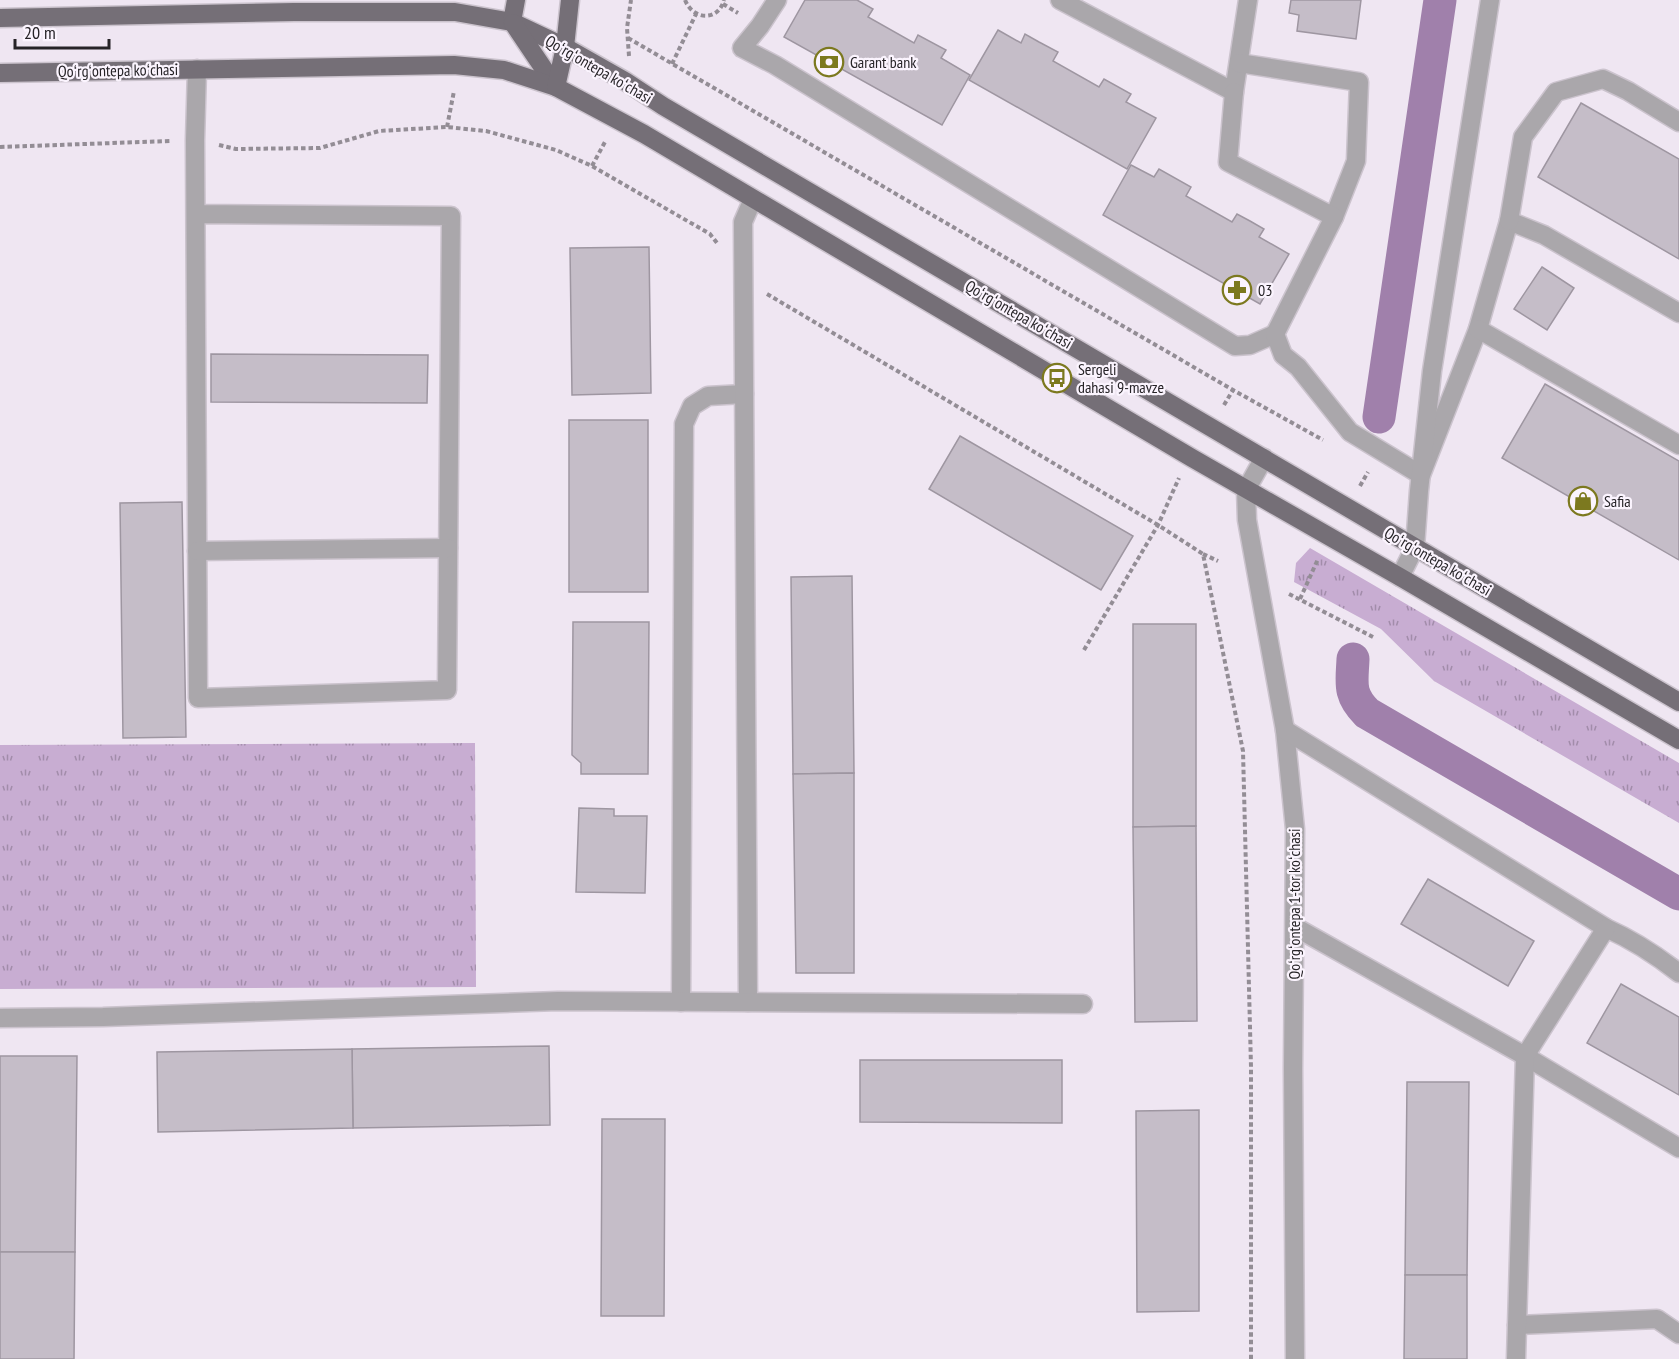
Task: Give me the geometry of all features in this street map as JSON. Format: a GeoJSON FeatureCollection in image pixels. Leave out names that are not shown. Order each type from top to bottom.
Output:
{"type":"FeatureCollection","features":[{"type":"Feature","properties":{"kind":"main road"},"geometry":{"type":"LineString","coordinates":[[512,22],[516,0]]}},
{"type":"Feature","properties":{"kind":"main road"},"geometry":{"type":"LineString","coordinates":[[556,87],[565,47],[570,0]]}},
{"type":"Feature","properties":{"kind":"main road","name":"Qoʻrgʻontepa koʻchasi"},"geometry":{"type":"LineString","coordinates":[[0,18],[295,6],[455,12],[512,22],[565,47],[1679,702]]}},
{"type":"Feature","properties":{"kind":"main road","name":"Qoʻrgʻontepa koʻchasi"},"geometry":{"type":"LineString","coordinates":[[512,22],[556,87]]}},
{"type":"Feature","properties":{"kind":"main road","name":"Qoʻrgʻontepa koʻchasi"},"geometry":{"type":"LineString","coordinates":[[0,73],[454,65],[504,70],[556,87],[644,134],[1246,490],[1679,740]]}},
{"type":"Feature","properties":{"kind":"street"},"geometry":{"type":"LineString","coordinates":[[777,0],[742,48],[775,65],[1235,346],[1250,345],[1275,334],[1334,217],[1356,161],[1359,82],[1239,63]]}},
{"type":"Feature","properties":{"kind":"street"},"geometry":{"type":"LineString","coordinates":[[1060,0],[1234,92]]}},
{"type":"Feature","properties":{"kind":"street"},"geometry":{"type":"LineString","coordinates":[[1248,0],[1234,92],[1228,162],[1334,217]]}},
{"type":"Feature","properties":{"kind":"street"},"geometry":{"type":"LineString","coordinates":[[1400,577],[1415,547],[1432,371],[1490,0]]}},
{"type":"Feature","properties":{"kind":"street"},"geometry":{"type":"LineString","coordinates":[[196,214],[451,216],[447,690],[198,698],[195,140],[197,69]]}},
{"type":"Feature","properties":{"kind":"street"},"geometry":{"type":"LineString","coordinates":[[1421,475],[1478,329],[1509,221],[1524,137],[1556,92],[1603,79],[1628,91],[1679,122]]}},
{"type":"Feature","properties":{"kind":"street"},"geometry":{"type":"LineString","coordinates":[[748,1002],[743,222],[753,199]]}},
{"type":"Feature","properties":{"kind":"street"},"geometry":{"type":"LineString","coordinates":[[1509,221],[1544,235],[1679,313]]}},
{"type":"Feature","properties":{"kind":"street"},"geometry":{"type":"LineString","coordinates":[[1478,329],[1679,445]]}},
{"type":"Feature","properties":{"kind":"street"},"geometry":{"type":"LineString","coordinates":[[1275,334],[1283,355],[1298,367],[1350,432],[1421,475]]}},
{"type":"Feature","properties":{"kind":"street"},"geometry":{"type":"LineString","coordinates":[[681,1002],[684,424],[692,406],[708,396],[744,394]]}},
{"type":"Feature","properties":{"kind":"street"},"geometry":{"type":"LineString","coordinates":[[1246,490],[1264,458]]}},
{"type":"Feature","properties":{"kind":"street","name":"Qoʻrgʻontepa 1-tor koʻchasi"},"geometry":{"type":"LineString","coordinates":[[1246,490],[1247,520],[1285,730],[1295,829],[1293,1068],[1295,1359]]}},
{"type":"Feature","properties":{"kind":"street"},"geometry":{"type":"LineString","coordinates":[[197,551],[448,548]]}},
{"type":"Feature","properties":{"kind":"street"},"geometry":{"type":"LineString","coordinates":[[1285,730],[1606,928],[1628,937],[1679,973]]}},
{"type":"Feature","properties":{"kind":"street"},"geometry":{"type":"LineString","coordinates":[[1295,927],[1525,1056],[1679,1148]]}},
{"type":"Feature","properties":{"kind":"street"},"geometry":{"type":"LineString","coordinates":[[1516,1359],[1525,1056],[1606,928]]}},
{"type":"Feature","properties":{"kind":"street"},"geometry":{"type":"LineString","coordinates":[[0,1017],[115,1017],[558,1001],[1083,1004]]}},
{"type":"Feature","properties":{"kind":"street"},"geometry":{"type":"LineString","coordinates":[[1517,1325],[1657,1319],[1679,1334]]}},
{"type":"Feature","properties":{"kind":"path"},"geometry":{"type":"LineString","coordinates":[[630,66],[627,28],[632,0]]}},
{"type":"Feature","properties":{"kind":"path"},"geometry":{"type":"LineString","coordinates":[[685,0],[690,9],[704,16],[712,15],[719,10],[724,0]]}},
{"type":"Feature","properties":{"kind":"path"},"geometry":{"type":"LineString","coordinates":[[672,64],[696,14]]}},
{"type":"Feature","properties":{"kind":"path"},"geometry":{"type":"LineString","coordinates":[[628,38],[1233,390],[1220,412]]}},
{"type":"Feature","properties":{"kind":"path"},"geometry":{"type":"LineString","coordinates":[[447,127],[454,91]]}},
{"type":"Feature","properties":{"kind":"path"},"geometry":{"type":"LineString","coordinates":[[0,147],[195,140],[236,149],[320,148],[379,131],[447,127],[486,131],[556,150],[592,166],[710,234],[743,280],[1218,561]]}},
{"type":"Feature","properties":{"kind":"path"},"geometry":{"type":"LineString","coordinates":[[592,166],[609,134]]}},
{"type":"Feature","properties":{"kind":"path"},"geometry":{"type":"LineString","coordinates":[[1357,492],[1371,466]]}},
{"type":"Feature","properties":{"kind":"path"},"geometry":{"type":"LineString","coordinates":[[1084,650],[1158,525],[1182,470]]}},
{"type":"Feature","properties":{"kind":"path"},"geometry":{"type":"LineString","coordinates":[[1203,554],[1243,751],[1251,1068],[1251,1359]]}},
{"type":"Feature","properties":{"kind":"path"},"geometry":{"type":"LineString","coordinates":[[1300,599],[1320,555]]}},
{"type":"Feature","properties":{"kind":"path"},"geometry":{"type":"LineString","coordinates":[[1289,594],[1372,637]]}},
{"type":"Feature","properties":{"kind":"green space"},"geometry":{"type":"Polygon","coordinates":[[[1310,548],[1679,763],[1679,823],[1434,681],[1381,629],[1294,582],[1296,563],[1310,548]]]}},
{"type":"Feature","properties":{"kind":"green space"},"geometry":{"type":"Polygon","coordinates":[[[475,743],[476,987],[0,989],[0,745],[475,743]]]}},
{"type":"Feature","properties":{"kind":"building"},"geometry":{"type":"Polygon","coordinates":[[[805,0],[857,0],[873,9],[868,17],[914,43],[918,35],[946,50],[941,58],[970,75],[942,125],[784,37],[805,0]]]}},
{"type":"Feature","properties":{"kind":"building"},"geometry":{"type":"Polygon","coordinates":[[[1291,0],[1361,0],[1356,39],[1297,31],[1299,15],[1289,13],[1291,0]]]}},
{"type":"Feature","properties":{"kind":"building"},"geometry":{"type":"Polygon","coordinates":[[[998,30],[1021,43],[1025,34],[1058,52],[1053,61],[1099,87],[1104,79],[1131,94],[1126,102],[1156,118],[1127,169],[969,80],[998,30]]]}},
{"type":"Feature","properties":{"kind":"building"},"geometry":{"type":"Polygon","coordinates":[[[1581,103],[1679,159],[1679,259],[1538,177],[1581,103]]]}},
{"type":"Feature","properties":{"kind":"building"},"geometry":{"type":"Polygon","coordinates":[[[1131,165],[1154,177],[1159,169],[1191,187],[1186,196],[1232,222],[1237,214],[1250,221],[1264,229],[1259,237],[1289,254],[1260,304],[1103,215],[1131,165]]]}},
{"type":"Feature","properties":{"kind":"building"},"geometry":{"type":"Polygon","coordinates":[[[649,247],[651,393],[572,395],[570,248],[649,247]]]}},
{"type":"Feature","properties":{"kind":"building"},"geometry":{"type":"Polygon","coordinates":[[[1542,267],[1574,288],[1547,330],[1514,309],[1542,267]]]}},
{"type":"Feature","properties":{"kind":"building"},"geometry":{"type":"Polygon","coordinates":[[[211,354],[428,355],[427,403],[211,402],[211,354]]]}},
{"type":"Feature","properties":{"kind":"building"},"geometry":{"type":"Polygon","coordinates":[[[1545,384],[1679,461],[1679,560],[1502,458],[1545,384]]]}},
{"type":"Feature","properties":{"kind":"building"},"geometry":{"type":"Polygon","coordinates":[[[569,420],[648,420],[648,592],[569,592],[569,420]]]}},
{"type":"Feature","properties":{"kind":"building"},"geometry":{"type":"Polygon","coordinates":[[[960,436],[1133,536],[1101,590],[929,489],[960,436]]]}},
{"type":"Feature","properties":{"kind":"building"},"geometry":{"type":"Polygon","coordinates":[[[182,502],[186,737],[123,738],[120,503],[182,502]]]}},
{"type":"Feature","properties":{"kind":"building"},"geometry":{"type":"Polygon","coordinates":[[[852,576],[854,773],[793,774],[791,577],[852,576]]]}},
{"type":"Feature","properties":{"kind":"building"},"geometry":{"type":"Polygon","coordinates":[[[573,622],[649,622],[648,774],[581,774],[581,763],[572,755],[573,622]]]}},
{"type":"Feature","properties":{"kind":"building"},"geometry":{"type":"Polygon","coordinates":[[[1133,624],[1196,624],[1196,826],[1133,827],[1133,624]]]}},
{"type":"Feature","properties":{"kind":"building"},"geometry":{"type":"Polygon","coordinates":[[[854,773],[854,973],[796,973],[793,774],[854,773]]]}},
{"type":"Feature","properties":{"kind":"building"},"geometry":{"type":"Polygon","coordinates":[[[579,808],[614,809],[614,816],[647,816],[645,893],[576,892],[579,808]]]}},
{"type":"Feature","properties":{"kind":"building"},"geometry":{"type":"Polygon","coordinates":[[[1196,826],[1197,1021],[1135,1022],[1133,827],[1196,826]]]}},
{"type":"Feature","properties":{"kind":"building"},"geometry":{"type":"Polygon","coordinates":[[[1428,879],[1534,941],[1508,986],[1401,924],[1428,879]]]}},
{"type":"Feature","properties":{"kind":"building"},"geometry":{"type":"Polygon","coordinates":[[[1621,984],[1679,1017],[1679,1095],[1587,1043],[1621,984]]]}},
{"type":"Feature","properties":{"kind":"building"},"geometry":{"type":"Polygon","coordinates":[[[549,1046],[550,1125],[353,1128],[352,1049],[549,1046]]]}},
{"type":"Feature","properties":{"kind":"building"},"geometry":{"type":"Polygon","coordinates":[[[352,1049],[353,1128],[158,1132],[157,1052],[352,1049]]]}},
{"type":"Feature","properties":{"kind":"building"},"geometry":{"type":"Polygon","coordinates":[[[0,1056],[77,1056],[75,1252],[0,1252],[0,1056]]]}},
{"type":"Feature","properties":{"kind":"building"},"geometry":{"type":"Polygon","coordinates":[[[860,1060],[1062,1060],[1062,1123],[860,1122],[860,1060]]]}},
{"type":"Feature","properties":{"kind":"building"},"geometry":{"type":"Polygon","coordinates":[[[1407,1082],[1469,1082],[1467,1275],[1405,1275],[1407,1082]]]}},
{"type":"Feature","properties":{"kind":"building"},"geometry":{"type":"Polygon","coordinates":[[[1199,1110],[1199,1311],[1137,1312],[1136,1111],[1199,1110]]]}},
{"type":"Feature","properties":{"kind":"building"},"geometry":{"type":"Polygon","coordinates":[[[602,1119],[665,1119],[664,1316],[601,1316],[602,1119]]]}},
{"type":"Feature","properties":{"kind":"building"},"geometry":{"type":"Polygon","coordinates":[[[0,1252],[75,1252],[74,1359],[0,1359],[0,1252]]]}},
{"type":"Feature","properties":{"kind":"building"},"geometry":{"type":"Polygon","coordinates":[[[1405,1275],[1467,1275],[1467,1359],[1404,1359],[1405,1275]]]}},
{"type":"Feature","properties":{"kind":"waterway"},"geometry":{"type":"LineString","coordinates":[[1379,417],[1440,0]]}},
{"type":"Feature","properties":{"kind":"waterway"},"geometry":{"type":"LineString","coordinates":[[1353,659],[1352,688],[1357,700],[1367,713],[1679,894]]}},
{"type":"Feature","properties":{"kind":"place","name":"Garant bank"},"geometry":{"type":"Point","coordinates":[829,62]}},
{"type":"Feature","properties":{"kind":"place","name":"03"},"geometry":{"type":"Point","coordinates":[1237,290]}},
{"type":"Feature","properties":{"kind":"place","name":"Sergeli dahasi 9-mavze"},"geometry":{"type":"Point","coordinates":[1057,378]}},
{"type":"Feature","properties":{"kind":"place","name":"Safia"},"geometry":{"type":"Point","coordinates":[1583,501]}}]}
